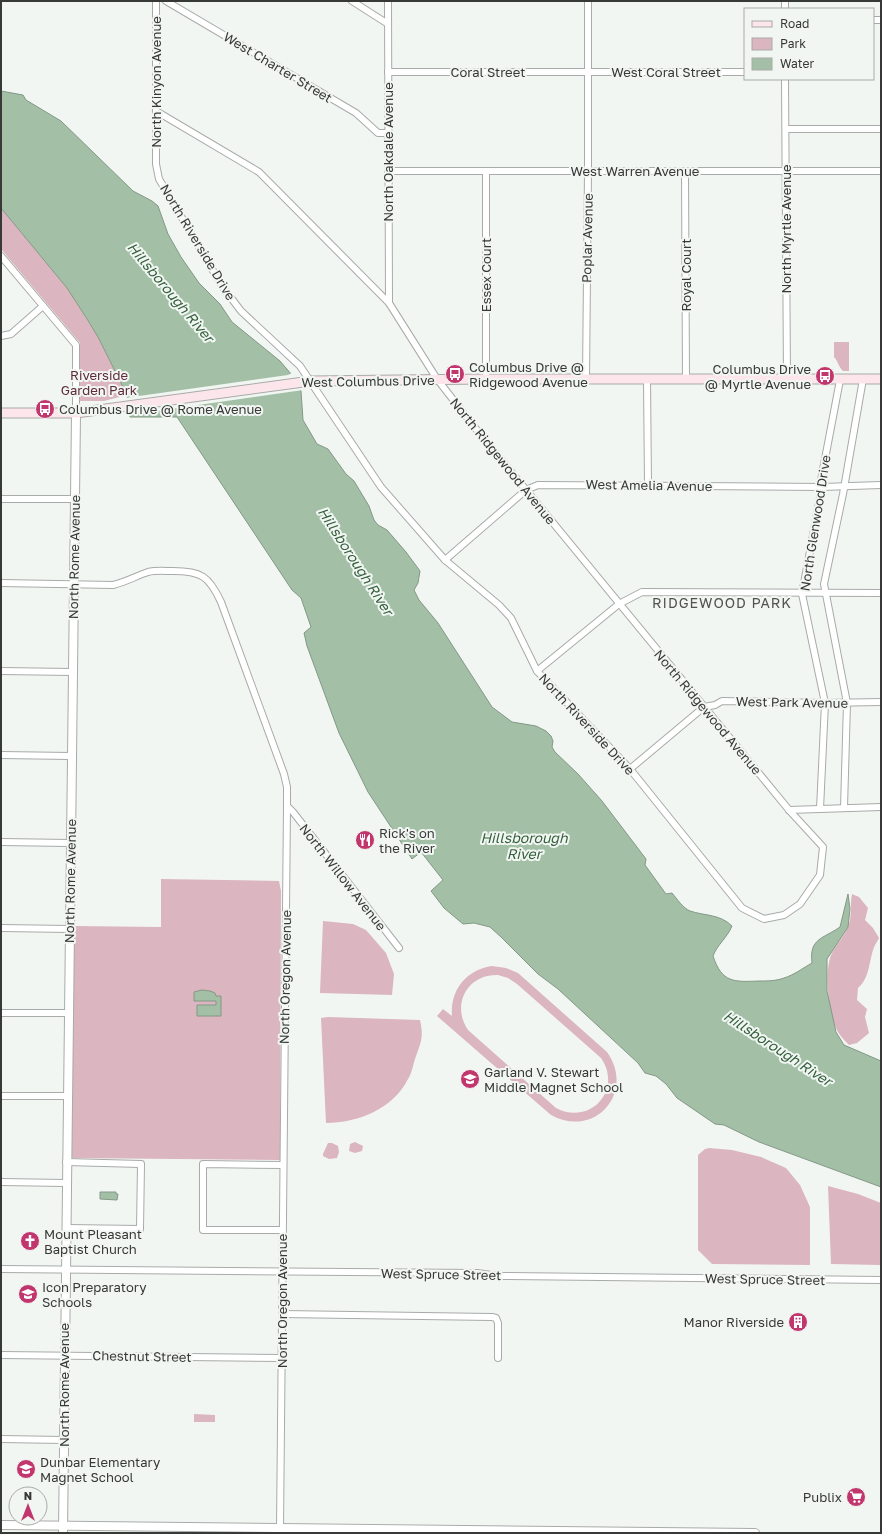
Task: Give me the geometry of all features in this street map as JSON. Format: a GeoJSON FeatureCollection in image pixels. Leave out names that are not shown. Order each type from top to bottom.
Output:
{"type":"FeatureCollection","features":[{"type":"Feature","properties":{"kind":"main road","name":"West Columbus Drive"},"geometry":{"type":"LineString","coordinates":[[1,413],[76,413],[311,381],[437,379],[881,379]]}},
{"type":"Feature","properties":{"kind":"street","name":"North Kinyon Avenue"},"geometry":{"type":"LineString","coordinates":[[156,1],[156,164]]}},
{"type":"Feature","properties":{"kind":"street","name":"West Charter Street"},"geometry":{"type":"LineString","coordinates":[[166,1],[356,113],[378,133],[388,133]]}},
{"type":"Feature","properties":{"kind":"street"},"geometry":{"type":"LineString","coordinates":[[352,1],[388,24]]}},
{"type":"Feature","properties":{"kind":"street","name":"North Oakdale Avenue"},"geometry":{"type":"LineString","coordinates":[[388,1],[389,303]]}},
{"type":"Feature","properties":{"kind":"street","name":"Poplar Avenue"},"geometry":{"type":"LineString","coordinates":[[586,379],[588,1]]}},
{"type":"Feature","properties":{"kind":"street","name":"Coral Street"},"geometry":{"type":"LineString","coordinates":[[388,72],[588,72]]}},
{"type":"Feature","properties":{"kind":"street","name":"West Coral Street"},"geometry":{"type":"LineString","coordinates":[[588,72],[744,72]]}},
{"type":"Feature","properties":{"kind":"street","name":"North Myrtle Avenue"},"geometry":{"type":"LineString","coordinates":[[785,80],[787,379]]}},
{"type":"Feature","properties":{"kind":"street","name":"North Ridgewood Avenue"},"geometry":{"type":"LineString","coordinates":[[156,111],[259,172],[389,303],[437,379],[619,604],[789,810],[823,847],[820,875],[800,904]]}},
{"type":"Feature","properties":{"kind":"street"},"geometry":{"type":"LineString","coordinates":[[786,129],[881,129]]}},
{"type":"Feature","properties":{"kind":"street","name":"North Riverside Drive"},"geometry":{"type":"LineString","coordinates":[[156,164],[159,179],[222,286],[241,311],[300,366],[381,487],[445,560],[499,605],[511,618],[537,671],[630,769],[742,908],[764,919],[784,915],[800,904]]}},
{"type":"Feature","properties":{"kind":"street","name":"Essex Court"},"geometry":{"type":"LineString","coordinates":[[486,170],[486,379]]}},
{"type":"Feature","properties":{"kind":"street","name":"West Warren Avenue"},"geometry":{"type":"LineString","coordinates":[[388,171],[881,171]]}},
{"type":"Feature","properties":{"kind":"street","name":"Royal Court"},"geometry":{"type":"LineString","coordinates":[[685,171],[686,379]]}},
{"type":"Feature","properties":{"kind":"street","name":"North Rome Avenue"},"geometry":{"type":"LineString","coordinates":[[1,256],[76,345],[63,1529]]}},
{"type":"Feature","properties":{"kind":"street"},"geometry":{"type":"LineString","coordinates":[[1,336],[11,334],[43,306]]}},
{"type":"Feature","properties":{"kind":"street"},"geometry":{"type":"LineString","coordinates":[[647,379],[648,485]]}},
{"type":"Feature","properties":{"kind":"street","name":"North Glenwood Drive"},"geometry":{"type":"LineString","coordinates":[[844,808],[847,703],[824,584],[845,486],[863,379]]}},
{"type":"Feature","properties":{"kind":"street","name":"North Glenwood Drive"},"geometry":{"type":"LineString","coordinates":[[820,809],[825,703],[802,594],[822,487],[821,480],[840,380]]}},
{"type":"Feature","properties":{"kind":"street","name":"West Amelia Avenue"},"geometry":{"type":"LineString","coordinates":[[445,560],[526,490],[538,485],[881,486]]}},
{"type":"Feature","properties":{"kind":"street"},"geometry":{"type":"LineString","coordinates":[[1,499],[74,499]]}},
{"type":"Feature","properties":{"kind":"street","name":"North Oregon Avenue"},"geometry":{"type":"LineString","coordinates":[[1,584],[113,585],[131,580],[148,572],[156,571],[190,571],[202,575],[214,588],[220,602],[284,774],[287,787],[287,806],[280,1528]]}},
{"type":"Feature","properties":{"kind":"street"},"geometry":{"type":"LineString","coordinates":[[537,671],[619,604],[642,592],[802,594],[881,593]]}},
{"type":"Feature","properties":{"kind":"street"},"geometry":{"type":"LineString","coordinates":[[1,671],[72,672]]}},
{"type":"Feature","properties":{"kind":"street","name":"West Park Avenue"},"geometry":{"type":"LineString","coordinates":[[630,769],[704,707],[715,705],[722,701],[825,703],[881,702]]}},
{"type":"Feature","properties":{"kind":"street"},"geometry":{"type":"LineString","coordinates":[[1,755],[71,756]]}},
{"type":"Feature","properties":{"kind":"street","name":"North Willow Avenue"},"geometry":{"type":"LineString","coordinates":[[287,806],[294,812],[399,948]]}},
{"type":"Feature","properties":{"kind":"street"},"geometry":{"type":"LineString","coordinates":[[789,810],[881,807]]}},
{"type":"Feature","properties":{"kind":"street"},"geometry":{"type":"LineString","coordinates":[[1,842],[70,843]]}},
{"type":"Feature","properties":{"kind":"street"},"geometry":{"type":"LineString","coordinates":[[1,928],[70,929]]}},
{"type":"Feature","properties":{"kind":"street"},"geometry":{"type":"LineString","coordinates":[[1,1013],[68,1013]]}},
{"type":"Feature","properties":{"kind":"street"},"geometry":{"type":"LineString","coordinates":[[1,1096],[67,1096]]}},
{"type":"Feature","properties":{"kind":"street"},"geometry":{"type":"LineString","coordinates":[[66,1162],[141,1164],[140,1230],[66,1228]]}},
{"type":"Feature","properties":{"kind":"street"},"geometry":{"type":"LineString","coordinates":[[282,1230],[203,1230],[203,1164],[283,1164]]}},
{"type":"Feature","properties":{"kind":"street"},"geometry":{"type":"LineString","coordinates":[[1,1182],[66,1183]]}},
{"type":"Feature","properties":{"kind":"street","name":"West Spruce Street"},"geometry":{"type":"LineString","coordinates":[[1,1270],[477,1273],[499,1276],[881,1280]]}},
{"type":"Feature","properties":{"kind":"street"},"geometry":{"type":"LineString","coordinates":[[282,1314],[492,1317],[496,1318],[498,1323],[498,1358]]}},
{"type":"Feature","properties":{"kind":"street","name":"Chestnut Street"},"geometry":{"type":"LineString","coordinates":[[1,1355],[282,1358]]}},
{"type":"Feature","properties":{"kind":"street"},"geometry":{"type":"LineString","coordinates":[[1,1439],[64,1440]]}},
{"type":"Feature","properties":{"kind":"street"},"geometry":{"type":"LineString","coordinates":[[1,1525],[63,1529],[280,1528],[756,1533]]}},
{"type":"Feature","properties":{"kind":"green space","name":"Riverside Garden Park"},"geometry":{"type":"Polygon","coordinates":[[[1,208],[67,288],[98,337],[127,395],[104,401],[80,401],[80,343],[1,249],[1,208]]]}},
{"type":"Feature","properties":{"kind":"green space"},"geometry":{"type":"Polygon","coordinates":[[[834,342],[849,342],[849,371],[843,371],[834,357],[834,342]]]}},
{"type":"Feature","properties":{"kind":"green space"},"geometry":{"type":"Polygon","coordinates":[[[161,879],[279,881],[281,891],[280,1160],[71,1158],[74,926],[161,927],[161,879]]]}},
{"type":"Feature","properties":{"kind":"green space"},"geometry":{"type":"Polygon","coordinates":[[[852,894],[859,897],[868,908],[865,920],[873,928],[879,938],[873,948],[867,975],[858,988],[857,1000],[867,1009],[865,1017],[869,1033],[857,1043],[849,1045],[839,1033],[833,1021],[829,1002],[828,969],[832,953],[849,924],[852,894]]]}},
{"type":"Feature","properties":{"kind":"green space"},"geometry":{"type":"Polygon","coordinates":[[[323,921],[353,924],[366,930],[386,953],[394,974],[392,995],[320,993],[323,921]]]}},
{"type":"Feature","properties":{"kind":"green space"},"geometry":{"type":"Polygon","coordinates":[[[492,966],[506,968],[518,973],[607,1052],[615,1067],[617,1083],[613,1096],[606,1108],[595,1116],[582,1121],[567,1121],[551,1115],[437,1016],[443,1009],[452,1016],[452,1007],[457,990],[467,977],[483,968],[492,966]],[[498,975],[487,976],[470,985],[462,1001],[461,1011],[463,1020],[468,1030],[556,1108],[569,1112],[580,1112],[591,1109],[600,1102],[605,1093],[608,1082],[607,1070],[601,1058],[517,984],[508,978],[498,975]]]}},
{"type":"Feature","properties":{"kind":"green space"},"geometry":{"type":"Polygon","coordinates":[[[321,1018],[420,1020],[422,1036],[410,1074],[401,1090],[393,1099],[384,1106],[362,1117],[326,1123],[321,1018]]]}},
{"type":"Feature","properties":{"kind":"green space"},"geometry":{"type":"Polygon","coordinates":[[[355,1142],[363,1146],[362,1151],[355,1153],[349,1151],[350,1144],[355,1142]]]}},
{"type":"Feature","properties":{"kind":"green space"},"geometry":{"type":"Polygon","coordinates":[[[328,1143],[338,1146],[339,1152],[337,1158],[329,1159],[323,1156],[328,1143]]]}},
{"type":"Feature","properties":{"kind":"green space"},"geometry":{"type":"Polygon","coordinates":[[[705,1149],[732,1150],[761,1157],[786,1168],[800,1185],[810,1207],[810,1265],[712,1264],[698,1250],[698,1155],[705,1149]]]}},
{"type":"Feature","properties":{"kind":"green space"},"geometry":{"type":"Polygon","coordinates":[[[828,1186],[858,1194],[881,1203],[881,1265],[831,1264],[828,1186]]]}},
{"type":"Feature","properties":{"kind":"green space"},"geometry":{"type":"Polygon","coordinates":[[[194,1414],[215,1415],[215,1422],[194,1422],[194,1414]]]}},
{"type":"Feature","properties":{"kind":"water","name":"Hillsborough River"},"geometry":{"type":"Polygon","coordinates":[[[1,91],[23,95],[26,100],[61,121],[133,191],[152,201],[158,206],[168,234],[181,257],[199,283],[220,304],[232,322],[280,361],[292,375],[301,391],[303,420],[317,444],[328,449],[346,474],[354,481],[369,506],[374,520],[378,525],[387,530],[420,571],[418,583],[414,590],[419,600],[438,623],[492,707],[512,722],[536,726],[546,731],[551,736],[553,741],[552,747],[555,752],[578,774],[602,801],[646,859],[645,865],[666,894],[672,893],[687,910],[717,917],[732,926],[713,956],[720,971],[725,976],[736,981],[775,980],[791,975],[812,963],[813,949],[818,940],[840,927],[848,894],[850,909],[848,927],[827,959],[827,991],[836,1032],[844,1045],[881,1061],[881,1187],[759,1142],[724,1125],[715,1124],[677,1098],[666,1084],[656,1076],[645,1073],[638,1063],[558,989],[538,974],[490,927],[474,923],[463,924],[444,908],[431,891],[443,880],[421,852],[412,859],[368,792],[339,733],[307,646],[304,633],[311,627],[301,598],[292,590],[177,417],[130,417],[127,395],[98,337],[87,319],[67,288],[1,208],[1,91]]]}},
{"type":"Feature","properties":{"kind":"water"},"geometry":{"type":"Polygon","coordinates":[[[202,990],[215,993],[216,996],[221,996],[221,1016],[197,1016],[197,1005],[216,1005],[216,1001],[194,1001],[194,992],[202,990]]]}},
{"type":"Feature","properties":{"kind":"water"},"geometry":{"type":"Polygon","coordinates":[[[100,1192],[116,1192],[116,1194],[118,1194],[117,1200],[100,1199],[100,1192]]]}},
{"type":"Feature","properties":{"kind":"pier"},"geometry":{"type":"Polygon","coordinates":[[[292,373],[303,390],[128,415],[125,398],[288,375],[292,373]]]}},
{"type":"Feature","properties":{"kind":"place","name":"Columbus Drive @ Ridgewood Avenue"},"geometry":{"type":"Point","coordinates":[455,374]}},
{"type":"Feature","properties":{"kind":"place","name":"Columbus Drive @ Myrtle Avenue"},"geometry":{"type":"Point","coordinates":[825,376]}},
{"type":"Feature","properties":{"kind":"place","name":"Columbus Drive @ Rome Avenue"},"geometry":{"type":"Point","coordinates":[45,409]}},
{"type":"Feature","properties":{"kind":"place","name":"Rick's on the River"},"geometry":{"type":"Point","coordinates":[365,840]}},
{"type":"Feature","properties":{"kind":"place","name":"Garland V. Stewart Middle Magnet School"},"geometry":{"type":"Point","coordinates":[470,1079]}},
{"type":"Feature","properties":{"kind":"place","name":"Mount Pleasant Baptist Church"},"geometry":{"type":"Point","coordinates":[30,1241]}},
{"type":"Feature","properties":{"kind":"place","name":"Icon Preparatory Schools"},"geometry":{"type":"Point","coordinates":[28,1294]}},
{"type":"Feature","properties":{"kind":"place","name":"Manor Riverside"},"geometry":{"type":"Point","coordinates":[798,1322]}},
{"type":"Feature","properties":{"kind":"place","name":"Dunbar Elementary Magnet School"},"geometry":{"type":"Point","coordinates":[26,1469]}},
{"type":"Feature","properties":{"kind":"place","name":"Publix"},"geometry":{"type":"Point","coordinates":[856,1497]}},
{"type":"Feature","properties":{"kind":"district","name":"RIDGEWOOD PARK"},"geometry":{"type":"Point","coordinates":[722,602]}}]}
